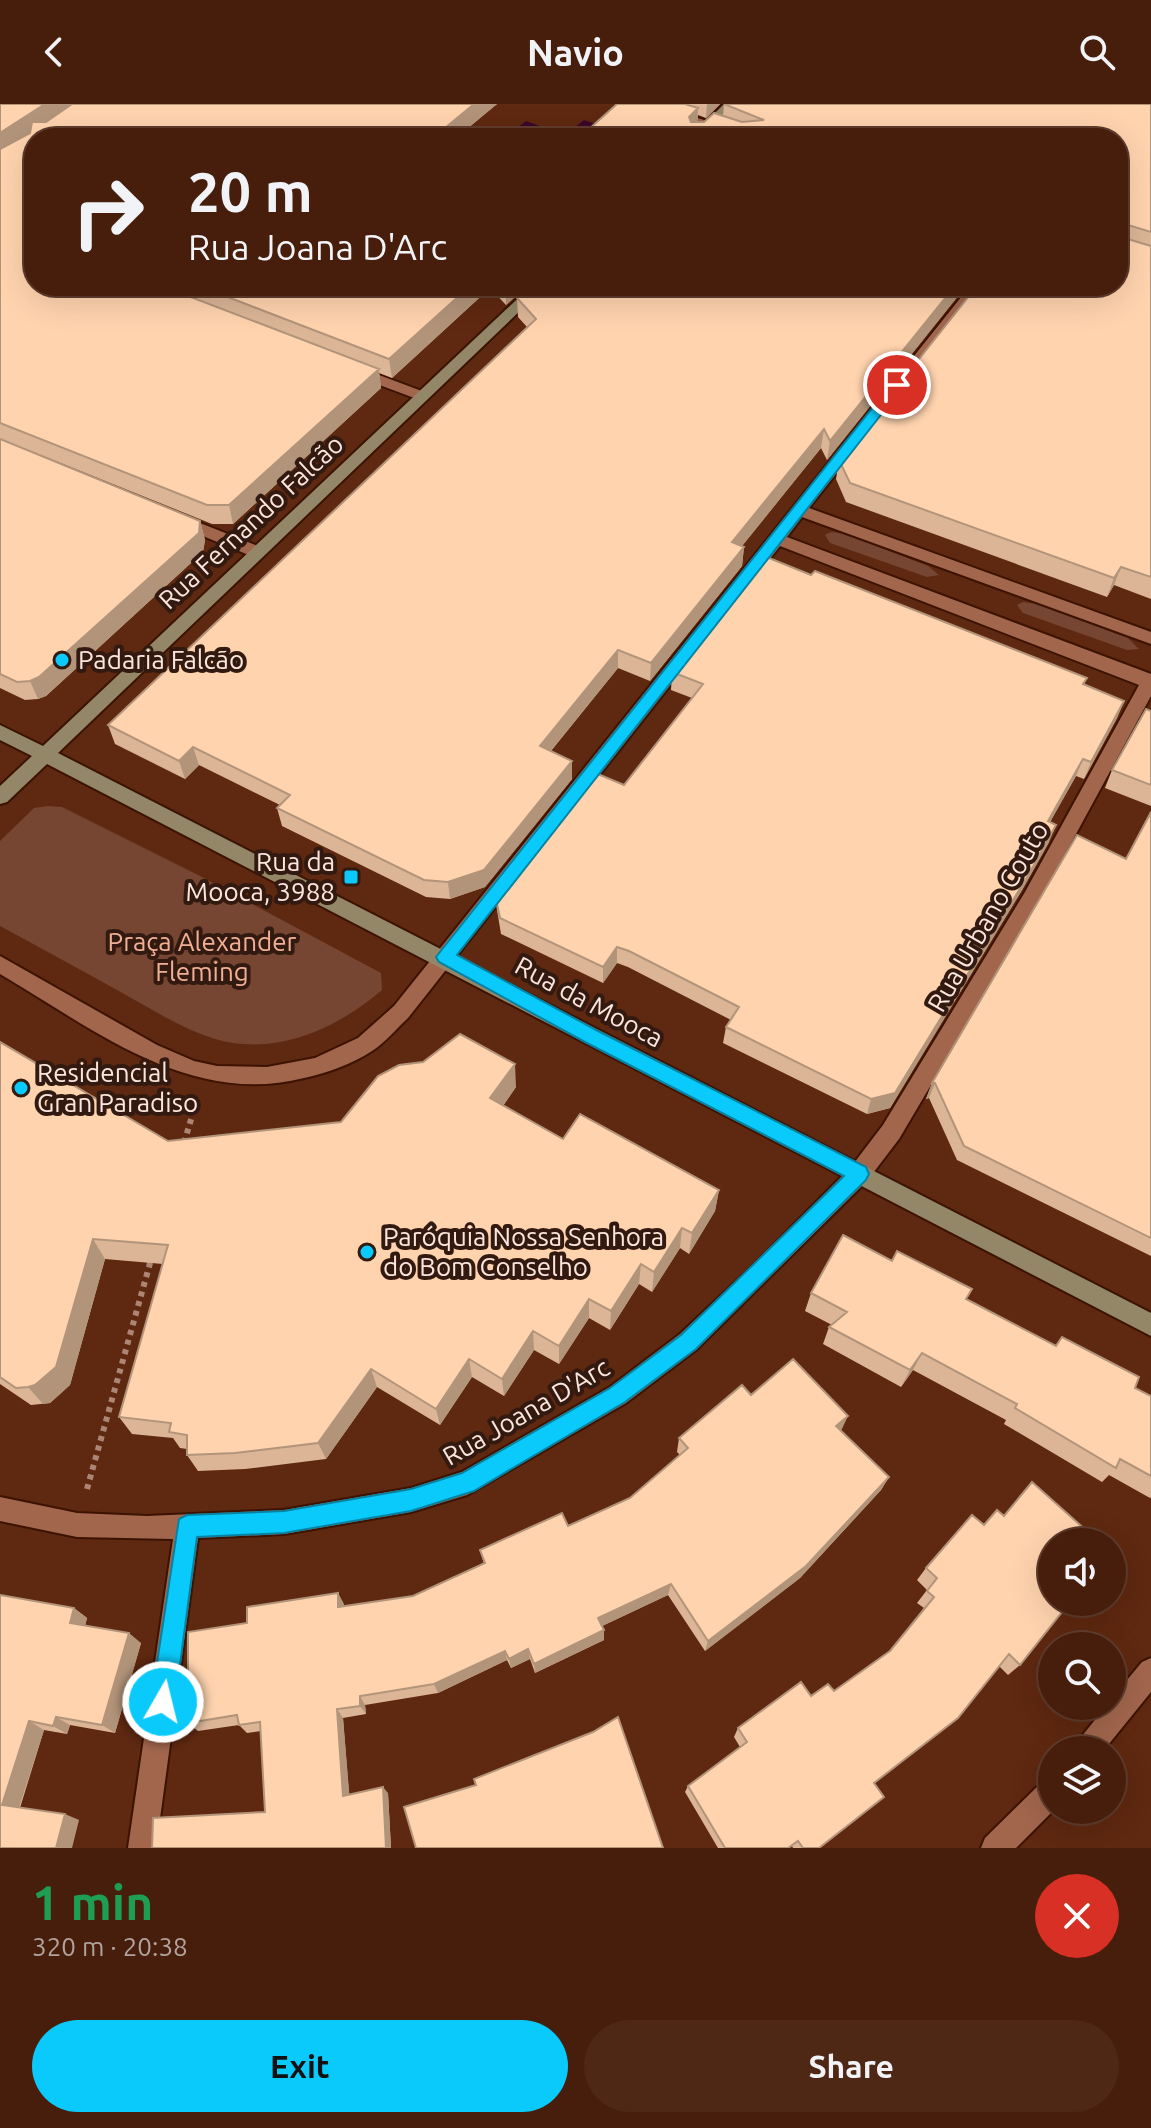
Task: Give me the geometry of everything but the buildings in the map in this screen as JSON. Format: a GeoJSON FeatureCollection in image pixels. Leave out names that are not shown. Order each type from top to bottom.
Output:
{"type":"FeatureCollection","features":[{"type":"Feature","properties":{"kind":"main road"},"geometry":{"type":"LineString","coordinates":[[707,128],[731,104]]}},
{"type":"Feature","properties":{"kind":"main road","name":"Rua Fernando Falcão"},"geometry":{"type":"LineString","coordinates":[[0,797],[528,296]]}},
{"type":"Feature","properties":{"kind":"main road","name":"Rua da Mooca"},"geometry":{"type":"LineString","coordinates":[[0,732],[445,957],[591,1036],[1151,1325]]}},
{"type":"Feature","properties":{"kind":"street"},"geometry":{"type":"LineString","coordinates":[[642,104],[720,128]]}},
{"type":"Feature","properties":{"kind":"street"},"geometry":{"type":"LineString","coordinates":[[0,964],[172,1062],[205,1071],[253,1076],[306,1070],[362,1047],[401,1012],[969,296]]}},
{"type":"Feature","properties":{"kind":"street"},"geometry":{"type":"LineString","coordinates":[[335,363],[422,396]]}},
{"type":"Feature","properties":{"kind":"street"},"geometry":{"type":"LineString","coordinates":[[798,510],[1151,638]]}},
{"type":"Feature","properties":{"kind":"street"},"geometry":{"type":"LineString","coordinates":[[157,511],[257,552]]}},
{"type":"Feature","properties":{"kind":"street"},"geometry":{"type":"LineString","coordinates":[[774,538],[1150,681]]}},
{"type":"Feature","properties":{"kind":"street"},"geometry":{"type":"LineString","coordinates":[[967,610],[985,578]]}},
{"type":"Feature","properties":{"kind":"street","name":"Rua Urbano Couto"},"geometry":{"type":"LineString","coordinates":[[859,1174],[891,1132],[1032,897],[1150,681]]}},
{"type":"Feature","properties":{"kind":"street","name":"Rua Joana D'Arc"},"geometry":{"type":"LineString","coordinates":[[0,1509],[77,1525],[187,1527],[284,1522],[411,1500],[467,1483],[618,1395],[688,1342],[859,1174]]}},
{"type":"Feature","properties":{"kind":"street"},"geometry":{"type":"LineString","coordinates":[[142,1848],[187,1527]]}},
{"type":"Feature","properties":{"kind":"street"},"geometry":{"type":"LineString","coordinates":[[1098,1736],[1151,1671]]}},
{"type":"Feature","properties":{"kind":"street"},"geometry":{"type":"LineString","coordinates":[[995,1848],[1038,1808]]}},
{"type":"Feature","properties":{"kind":"path"},"geometry":{"type":"LineString","coordinates":[[183,1146],[205,1071]]}},
{"type":"Feature","properties":{"kind":"path"},"geometry":{"type":"LineString","coordinates":[[77,1525],[153,1252]]}},
{"type":"Feature","properties":{"kind":"green space"},"geometry":{"type":"Polygon","coordinates":[[[831,532],[846,534],[928,566],[939,575],[927,577],[830,543],[825,535],[831,532]]]}},
{"type":"Feature","properties":{"kind":"green space"},"geometry":{"type":"Polygon","coordinates":[[[1023,602],[1038,604],[1128,638],[1139,649],[1127,650],[1023,613],[1017,605],[1023,602]]]}},
{"type":"Feature","properties":{"kind":"green space","name":"Praça Alexander Fleming"},"geometry":{"type":"Polygon","coordinates":[[[62,807],[200,876],[381,973],[382,990],[325,1028],[281,1042],[235,1043],[212,1038],[156,1012],[0,926],[0,841],[34,808],[62,807]]]}},
{"type":"Feature","properties":{"kind":"shaded area"},"geometry":{"type":"Polygon","coordinates":[[[584,120],[605,127],[604,128],[574,128],[584,120]]]}},
{"type":"Feature","properties":{"kind":"shaded area"},"geometry":{"type":"Polygon","coordinates":[[[526,121],[546,128],[517,128],[526,121]]]}},
{"type":"Feature","properties":{"kind":"place","name":"Padaria Falcão"},"geometry":{"type":"Point","coordinates":[62,660]}},
{"type":"Feature","properties":{"kind":"place","name":"Rua da Mooca, 3988"},"geometry":{"type":"Point","coordinates":[351,877]}},
{"type":"Feature","properties":{"kind":"place","name":"Residencial Gran Paradiso"},"geometry":{"type":"Point","coordinates":[21,1088]}},
{"type":"Feature","properties":{"kind":"place","name":"Paróquia Nossa Senhora do Bom Conselho"},"geometry":{"type":"Point","coordinates":[367,1252]}},
{"type":"Feature","properties":{"kind":"route"},"geometry":{"type":"LineString","coordinates":[[163,1702],[187,1527],[284,1522],[411,1500],[467,1483],[618,1395],[688,1342],[859,1174],[445,957],[897,385]]}}]}
